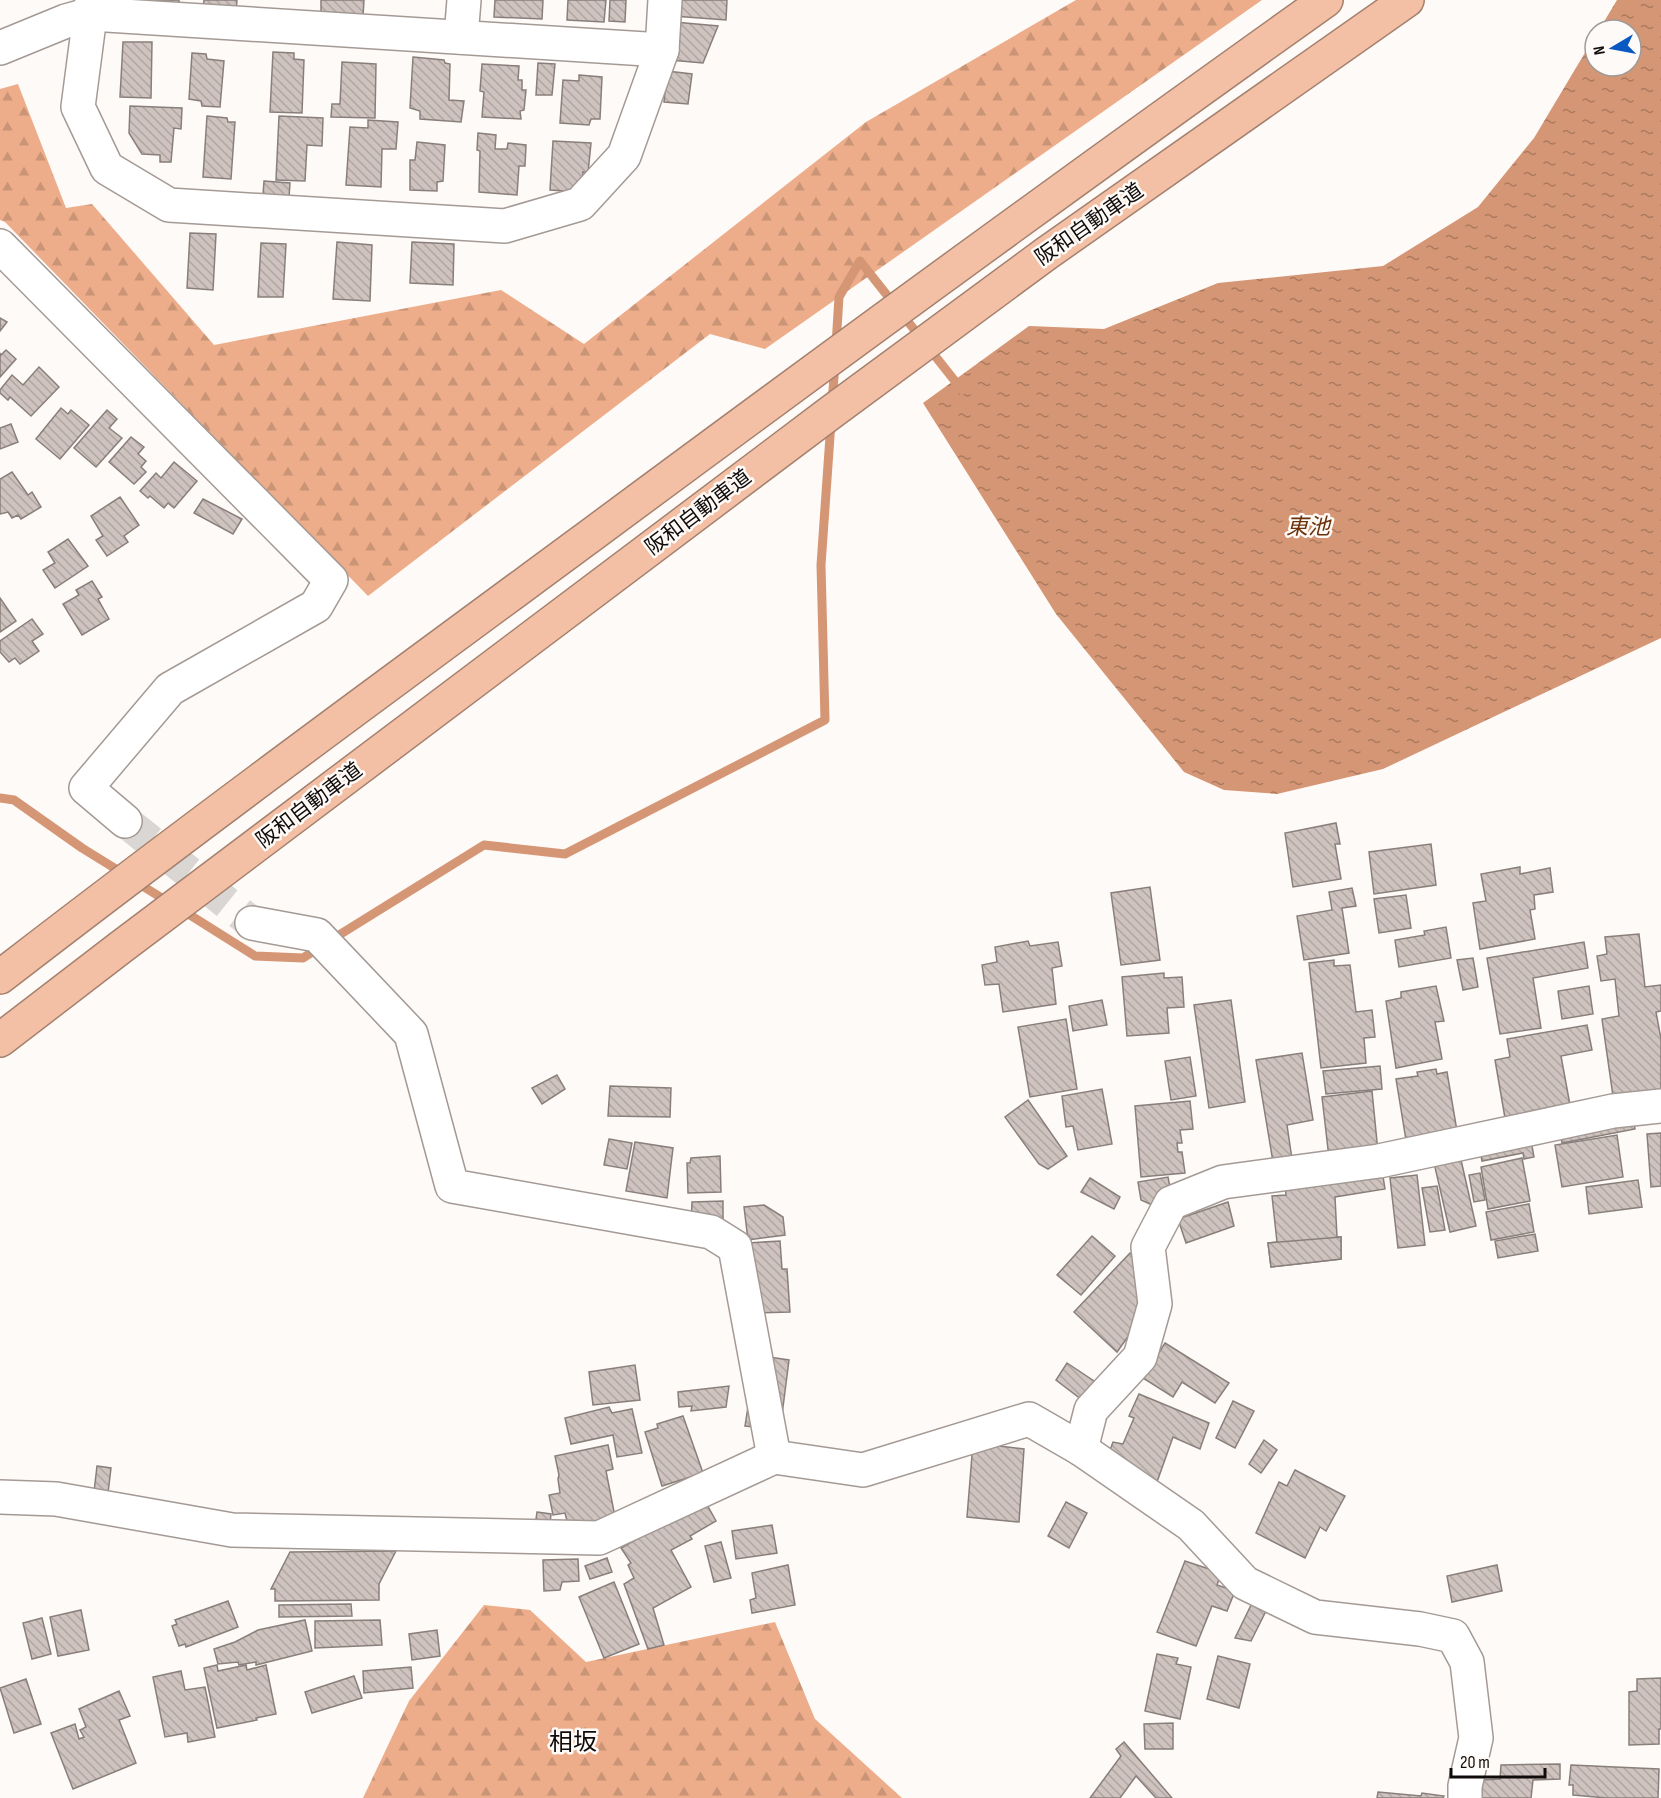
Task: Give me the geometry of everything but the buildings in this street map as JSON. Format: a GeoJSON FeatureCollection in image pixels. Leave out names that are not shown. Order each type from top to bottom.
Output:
{"type":"FeatureCollection","features":[{"type":"Feature","properties":{"kind":"highway","name":"阪和自動車道"},"geometry":{"type":"LineString","coordinates":[[0,977],[186,834],[806,377],[1120,146],[1326,0]]}},
{"type":"Feature","properties":{"kind":"highway","name":"阪和自動車道"},"geometry":{"type":"LineString","coordinates":[[0,1040],[130,939],[830,413],[1047,253],[1407,0]]}},
{"type":"Feature","properties":{"kind":"street"},"geometry":{"type":"LineString","coordinates":[[461,37],[464,0]]}},
{"type":"Feature","properties":{"kind":"street"},"geometry":{"type":"LineString","coordinates":[[92,7],[78,107],[107,168],[169,205],[505,226],[580,204],[624,156],[662,50],[665,0]]}},
{"type":"Feature","properties":{"kind":"street"},"geometry":{"type":"LineString","coordinates":[[0,48],[66,21],[92,7],[270,13],[461,37],[662,50]]}},
{"type":"Feature","properties":{"kind":"street"},"geometry":{"type":"LineString","coordinates":[[0,246],[331,580],[316,606],[170,689],[86,788],[125,821]]}},
{"type":"Feature","properties":{"kind":"street"},"geometry":{"type":"LineString","coordinates":[[252,923],[317,935],[411,1034],[452,1186],[711,1232],[735,1247],[774,1457]]}},
{"type":"Feature","properties":{"kind":"street"},"geometry":{"type":"LineString","coordinates":[[1080,1449],[1091,1410],[1140,1357],[1155,1304],[1148,1246],[1171,1203],[1223,1182],[1379,1161],[1613,1111],[1661,1107]]}},
{"type":"Feature","properties":{"kind":"street"},"geometry":{"type":"LineString","coordinates":[[0,1497],[56,1499],[232,1530],[599,1538],[774,1457],[863,1470],[1029,1419],[1080,1449],[1191,1526],[1245,1583],[1315,1617],[1420,1629],[1453,1636],[1467,1662],[1476,1738],[1465,1786],[1465,1798]]}},
{"type":"Feature","properties":{"kind":"green space"},"geometry":{"type":"Polygon","coordinates":[[[1076,0],[1262,0],[765,349],[710,334],[368,596],[5,222],[0,220],[0,89],[18,84],[66,208],[92,204],[214,345],[501,290],[584,344],[866,122],[1076,0]]]}},
{"type":"Feature","properties":{"kind":"green space"},"geometry":{"type":"Polygon","coordinates":[[[484,1605],[530,1610],[586,1662],[775,1622],[815,1719],[902,1798],[363,1798],[409,1701],[484,1605]]]}},
{"type":"Feature","properties":{"kind":"water","name":"東池"},"geometry":{"type":"Polygon","coordinates":[[[1617,0],[1661,0],[1661,638],[1383,769],[1277,794],[1224,790],[1184,772],[1056,614],[923,403],[1029,326],[1104,329],[1218,283],[1383,266],[1478,207],[1534,138],[1583,56],[1583,78],[1643,78],[1643,18],[1606,18],[1617,0]]]}},
{"type":"Feature","properties":{"kind":"waterway"},"geometry":{"type":"LineString","coordinates":[[836,345],[839,297],[860,261],[962,390]]}},
{"type":"Feature","properties":{"kind":"waterway"},"geometry":{"type":"LineString","coordinates":[[832,402],[835,365]]}},
{"type":"Feature","properties":{"kind":"waterway"},"geometry":{"type":"LineString","coordinates":[[331,940],[484,845],[565,854],[825,720],[821,565],[831,422]]}},
{"type":"Feature","properties":{"kind":"waterway"},"geometry":{"type":"LineString","coordinates":[[0,798],[14,800],[82,848],[124,874]]}},
{"type":"Feature","properties":{"kind":"waterway"},"geometry":{"type":"LineString","coordinates":[[136,882],[170,903]]}},
{"type":"Feature","properties":{"kind":"waterway"},"geometry":{"type":"LineString","coordinates":[[182,910],[255,956],[303,958],[320,947]]}},
{"type":"Feature","properties":{"kind":"tunnel"},"geometry":{"type":"LineString","coordinates":[[125,821],[252,923]]}},
{"type":"Feature","properties":{"kind":"district","name":"相坂"},"geometry":{"type":"Point","coordinates":[573,1742]}}]}
